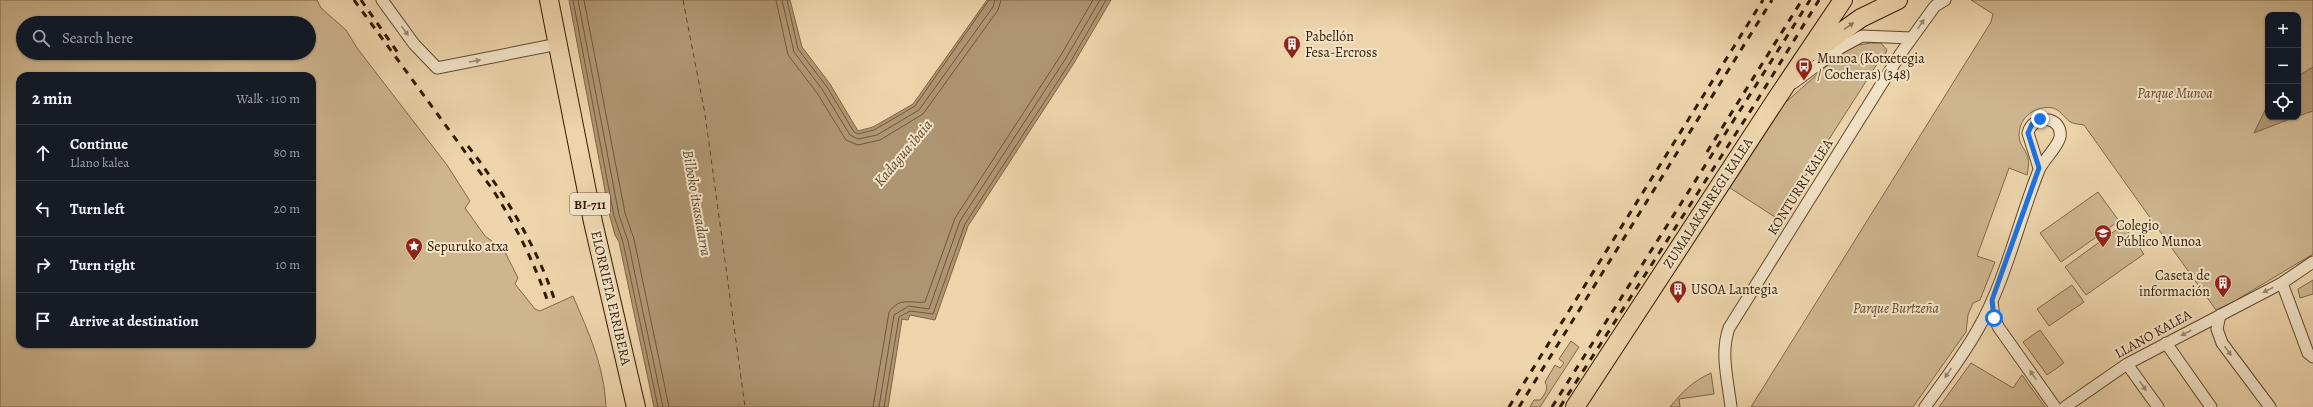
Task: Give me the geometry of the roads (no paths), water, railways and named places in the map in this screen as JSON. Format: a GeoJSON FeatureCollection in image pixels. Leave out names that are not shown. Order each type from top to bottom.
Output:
{"type":"FeatureCollection","features":[{"type":"Feature","properties":{"kind":"main road","name":"ELORRIETA ERRIBERA"},"geometry":{"type":"LineString","coordinates":[[549,0],[593,222],[636,407]]}},
{"type":"Feature","properties":{"kind":"main road","name":"ZUMALAKARREGI KALEA"},"geometry":{"type":"LineString","coordinates":[[1575,407],[1775,107],[1843,0]]}},
{"type":"Feature","properties":{"kind":"main road"},"geometry":{"type":"LineString","coordinates":[[1775,107],[1814,52],[1861,18],[1898,0]]}},
{"type":"Feature","properties":{"kind":"street"},"geometry":{"type":"LineString","coordinates":[[382,0],[414,44],[437,68],[558,44]]}},
{"type":"Feature","properties":{"kind":"street","name":"KONTURRI KALEA"},"geometry":{"type":"LineString","coordinates":[[1731,407],[1724,352],[1725,340],[1729,328],[1901,53],[1935,6],[1945,0]]}},
{"type":"Feature","properties":{"kind":"street"},"geometry":{"type":"LineString","coordinates":[[1793,83],[1840,48],[1862,36],[1912,38]]}},
{"type":"Feature","properties":{"kind":"street"},"geometry":{"type":"LineString","coordinates":[[1886,36],[1898,46],[1901,53]]}},
{"type":"Feature","properties":{"kind":"street"},"geometry":{"type":"LineString","coordinates":[[1925,407],[1970,341],[1992,300],[2039,168]]}},
{"type":"Feature","properties":{"kind":"street","name":"LLANO KALEA"},"geometry":{"type":"LineString","coordinates":[[2065,407],[2127,364],[2282,283],[2313,262]]}},
{"type":"Feature","properties":{"kind":"street"},"geometry":{"type":"LineString","coordinates":[[2282,283],[2308,353],[2313,357]]}},
{"type":"Feature","properties":{"kind":"street"},"geometry":{"type":"LineString","coordinates":[[1992,300],[1994,318],[1999,328],[2055,407]]}},
{"type":"Feature","properties":{"kind":"street"},"geometry":{"type":"LineString","coordinates":[[2220,315],[2217,329],[2222,343],[2270,407]]}},
{"type":"Feature","properties":{"kind":"street"},"geometry":{"type":"LineString","coordinates":[[1970,341],[1985,329],[1999,328]]}},
{"type":"Feature","properties":{"kind":"street"},"geometry":{"type":"LineString","coordinates":[[2166,343],[2211,407]]}},
{"type":"Feature","properties":{"kind":"street"},"geometry":{"type":"LineString","coordinates":[[2127,364],[2158,407]]}},
{"type":"Feature","properties":{"kind":"water"},"geometry":{"type":"Polygon","coordinates":[[[569,0],[790,0],[802,47],[830,84],[858,131],[873,127],[913,104],[987,0],[1111,0],[1074,63],[968,226],[935,320],[910,315],[908,320],[902,319],[888,407],[654,407],[619,242],[615,235],[610,217],[569,0]]]}},
{"type":"Feature","properties":{"kind":"water"},"geometry":{"type":"Polygon","coordinates":[[[2313,67],[2313,111],[2301,115],[2301,84],[2301,74],[2313,67]]]}},
{"type":"Feature","properties":{"kind":"water"},"geometry":{"type":"Polygon","coordinates":[[[2265,110],[2265,120],[2287,120],[2254,133],[2265,110]]]}},
{"type":"Feature","properties":{"kind":"railway"},"geometry":{"type":"LineString","coordinates":[[354,0],[493,190],[524,244],[548,302]]}},
{"type":"Feature","properties":{"kind":"railway"},"geometry":{"type":"LineString","coordinates":[[361,0],[398,53]]}},
{"type":"Feature","properties":{"kind":"railway"},"geometry":{"type":"LineString","coordinates":[[1509,407],[1763,0]]}},
{"type":"Feature","properties":{"kind":"railway"},"geometry":{"type":"LineString","coordinates":[[1519,407],[1772,0]]}},
{"type":"Feature","properties":{"kind":"railway"},"geometry":{"type":"LineString","coordinates":[[1707,152],[1802,0]]}},
{"type":"Feature","properties":{"kind":"railway"},"geometry":{"type":"LineString","coordinates":[[1552,407],[1810,0]]}},
{"type":"Feature","properties":{"kind":"railway"},"geometry":{"type":"LineString","coordinates":[[1560,407],[1753,107],[1819,0]]}},
{"type":"Feature","properties":{"kind":"railway"},"geometry":{"type":"LineString","coordinates":[[468,146],[494,182],[517,218],[537,257],[554,298]]}},
{"type":"Feature","properties":{"kind":"place","name":"Pabellón Fesa-Ercross"},"geometry":{"type":"Point","coordinates":[1292,59]}},
{"type":"Feature","properties":{"kind":"place","name":"Munoa (Kotxetegia / Cocheras) (348)"},"geometry":{"type":"Point","coordinates":[1804,81]}},
{"type":"Feature","properties":{"kind":"place","name":"Colegio Público Munoa"},"geometry":{"type":"Point","coordinates":[2103,248]}},
{"type":"Feature","properties":{"kind":"place","name":"Sepuruko atxa"},"geometry":{"type":"Point","coordinates":[414,261]}},
{"type":"Feature","properties":{"kind":"place","name":"Caseta de información"},"geometry":{"type":"Point","coordinates":[2223,298]}},
{"type":"Feature","properties":{"kind":"place","name":"USOA Lantegia"},"geometry":{"type":"Point","coordinates":[1678,304]}},
{"type":"Feature","properties":{"kind":"park label","name":"Parque Munoa"},"geometry":{"type":"Point","coordinates":[2175,93]}},
{"type":"Feature","properties":{"kind":"park label","name":"Parque Burtzeña"},"geometry":{"type":"Point","coordinates":[1896,308]}},
{"type":"Feature","properties":{"kind":"water label","name":"Kadagua ibaia"},"geometry":{"type":"Point","coordinates":[903,153]}},
{"type":"Feature","properties":{"kind":"water label","name":"Bilboko itsasadarra"},"geometry":{"type":"Point","coordinates":[697,203]}}]}
